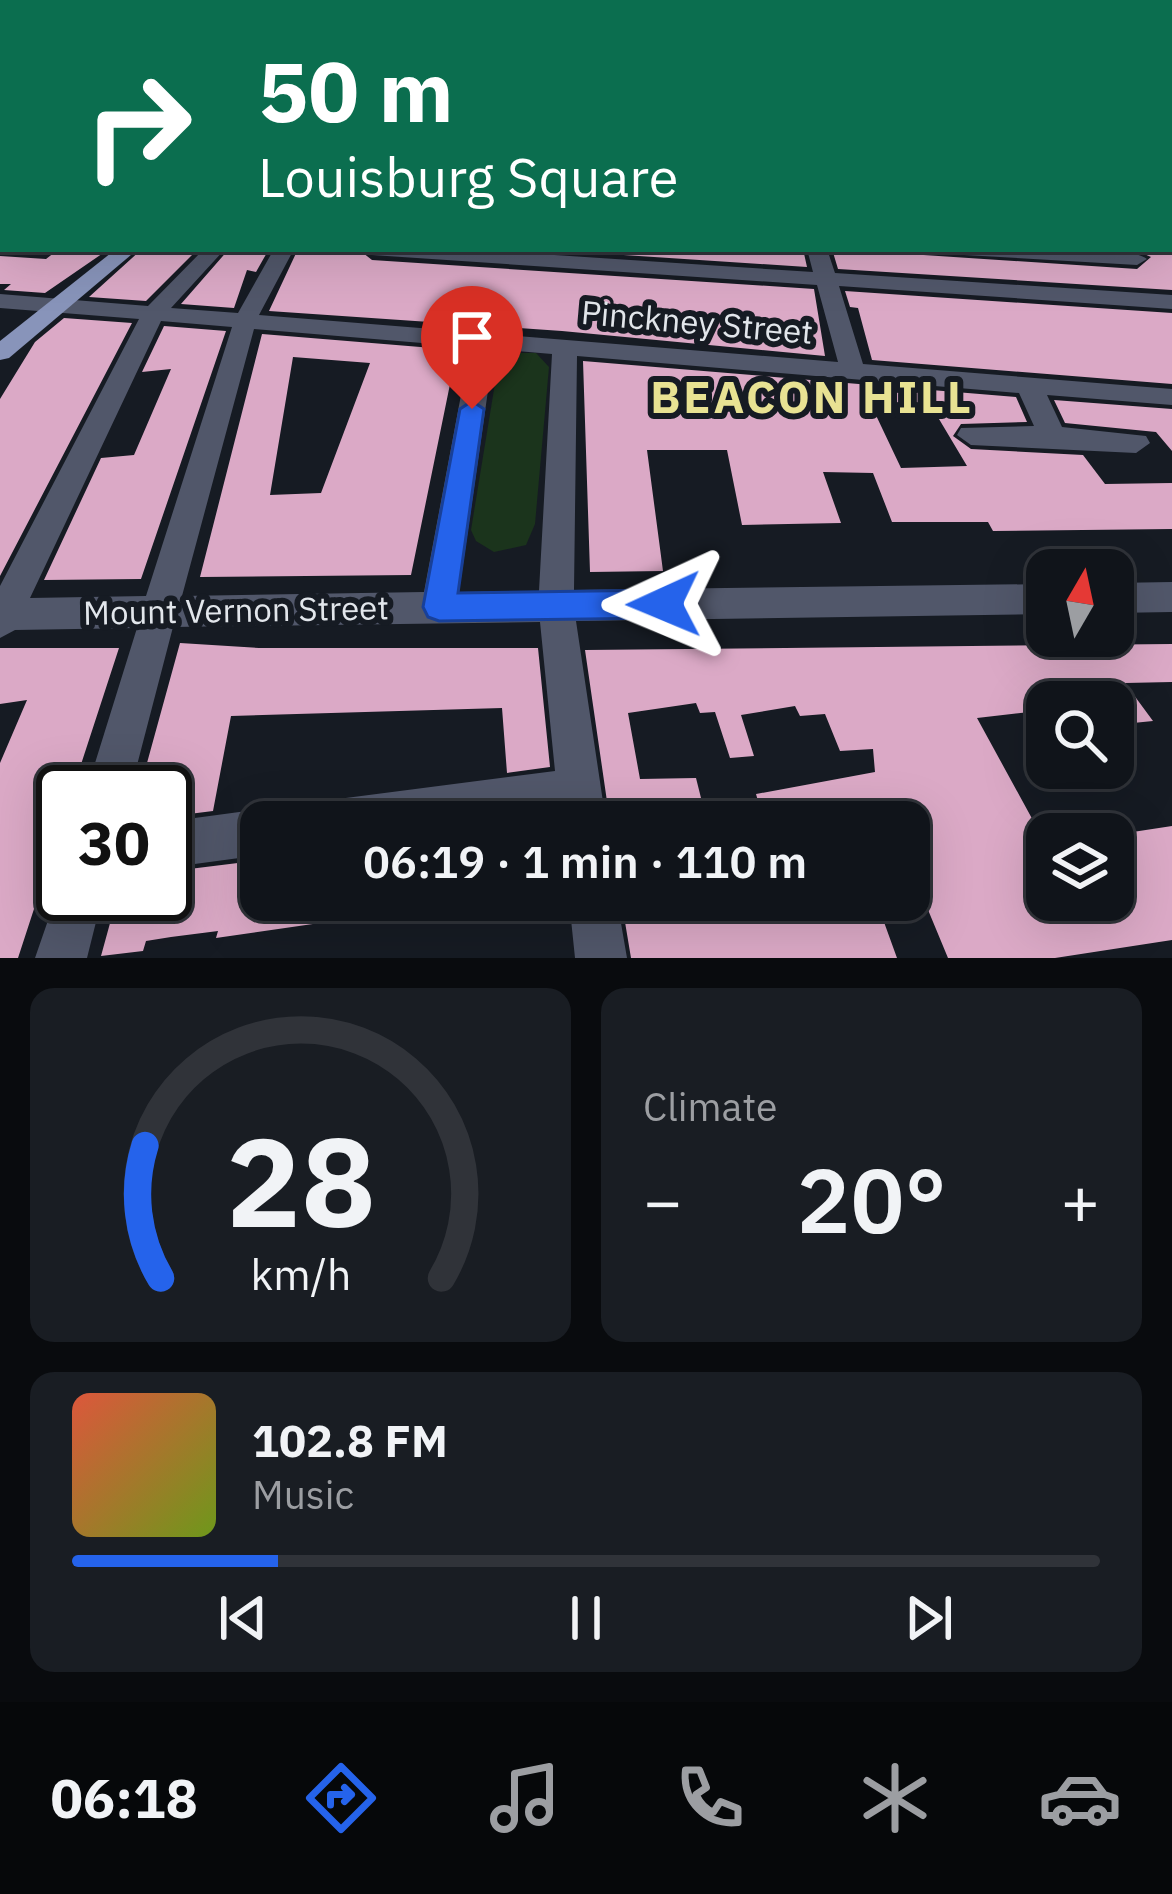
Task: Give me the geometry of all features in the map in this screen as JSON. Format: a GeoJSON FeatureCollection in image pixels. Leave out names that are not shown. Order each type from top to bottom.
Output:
{"type":"FeatureCollection","features":[{"type":"Feature","properties":{"kind":"main road"},"geometry":{"type":"LineString","coordinates":[[0,353],[124,252]]}},
{"type":"Feature","properties":{"kind":"street"},"geometry":{"type":"LineString","coordinates":[[1,617],[154,313],[212,252]]}},
{"type":"Feature","properties":{"kind":"street"},"geometry":{"type":"LineString","coordinates":[[116,765],[246,319],[282,252]]}},
{"type":"Feature","properties":{"kind":"street"},"geometry":{"type":"LineString","coordinates":[[412,252],[1172,300]]}},
{"type":"Feature","properties":{"kind":"street"},"geometry":{"type":"LineString","coordinates":[[818,252],[852,368]]}},
{"type":"Feature","properties":{"kind":"street"},"geometry":{"type":"LineString","coordinates":[[1019,252],[1048,293]]}},
{"type":"Feature","properties":{"kind":"street"},"geometry":{"type":"LineString","coordinates":[[1056,252],[1132,254],[1172,300]]}},
{"type":"Feature","properties":{"kind":"street","name":"Pinckney Street"},"geometry":{"type":"LineString","coordinates":[[0,301],[1172,397]]}},
{"type":"Feature","properties":{"kind":"street"},"geometry":{"type":"LineString","coordinates":[[439,607],[484,338]]}},
{"type":"Feature","properties":{"kind":"street"},"geometry":{"type":"LineString","coordinates":[[566,344],[556,605],[572,801]]}},
{"type":"Feature","properties":{"kind":"street"},"geometry":{"type":"LineString","coordinates":[[1028,383],[1052,436]]}},
{"type":"Feature","properties":{"kind":"street"},"geometry":{"type":"LineString","coordinates":[[971,435],[1136,442]]}},
{"type":"Feature","properties":{"kind":"street"},"geometry":{"type":"LineString","coordinates":[[1134,598],[1172,597]]}},
{"type":"Feature","properties":{"kind":"street","name":"Mount Vernon Street"},"geometry":{"type":"LineString","coordinates":[[1,617],[1026,598]]}},
{"type":"Feature","properties":{"kind":"street"},"geometry":{"type":"LineString","coordinates":[[192,841],[240,835]]}},
{"type":"Feature","properties":{"kind":"street"},"geometry":{"type":"LineString","coordinates":[[61,958],[71,921]]}},
{"type":"Feature","properties":{"kind":"street"},"geometry":{"type":"LineString","coordinates":[[596,921],[601,958]]}},
{"type":"Feature","properties":{"kind":"green space"},"geometry":{"type":"Polygon","coordinates":[[[515,353],[536,353],[549,367],[535,524],[526,545],[494,552],[476,541],[471,530],[498,365],[515,353]]]}},
{"type":"Feature","properties":{"kind":"building"},"geometry":{"type":"Polygon","coordinates":[[[55,252],[105,252],[45,293],[4,290],[11,284],[0,284],[0,256],[46,259],[55,252]]]}},
{"type":"Feature","properties":{"kind":"building"},"geometry":{"type":"Polygon","coordinates":[[[139,252],[195,252],[146,301],[89,297],[139,252]]]}},
{"type":"Feature","properties":{"kind":"building"},"geometry":{"type":"Polygon","coordinates":[[[226,252],[267,252],[256,272],[247,270],[234,308],[181,304],[226,252]]]}},
{"type":"Feature","properties":{"kind":"building"},"geometry":{"type":"Polygon","coordinates":[[[297,252],[362,252],[372,260],[814,289],[825,356],[562,331],[269,311],[297,252]]]}},
{"type":"Feature","properties":{"kind":"building"},"geometry":{"type":"Polygon","coordinates":[[[578,252],[804,252],[807,267],[578,252]]]}},
{"type":"Feature","properties":{"kind":"building"},"geometry":{"type":"Polygon","coordinates":[[[833,252],[1137,269],[1151,257],[1140,252],[1172,252],[1172,290],[838,269],[833,252]]]}},
{"type":"Feature","properties":{"kind":"building"},"geometry":{"type":"Polygon","coordinates":[[[845,291],[1172,313],[1172,384],[872,360],[858,308],[850,307],[845,291]]]}},
{"type":"Feature","properties":{"kind":"building"},"geometry":{"type":"Polygon","coordinates":[[[64,318],[132,323],[0,576],[0,399],[35,342],[64,318]]]}},
{"type":"Feature","properties":{"kind":"building"},"geometry":{"type":"Polygon","coordinates":[[[164,326],[226,331],[141,579],[44,580],[101,458],[134,455],[171,369],[142,372],[164,326]]]}},
{"type":"Feature","properties":{"kind":"building"},"geometry":{"type":"Polygon","coordinates":[[[262,334],[457,350],[411,575],[200,577],[262,334]],[[293,357],[270,495],[321,493],[370,363],[293,357]]]}},
{"type":"Feature","properties":{"kind":"building"},"geometry":{"type":"Polygon","coordinates":[[[583,361],[1016,397],[1027,422],[961,424],[953,436],[971,449],[1083,455],[1105,484],[1172,483],[1172,529],[993,531],[988,522],[892,522],[873,473],[823,472],[841,523],[742,525],[727,450],[647,450],[663,571],[590,572],[583,361]],[[873,409],[901,468],[967,466],[936,414],[873,409]]]}},
{"type":"Feature","properties":{"kind":"building"},"geometry":{"type":"Polygon","coordinates":[[[1054,400],[1172,409],[1172,451],[1156,432],[1065,423],[1054,400]]]}},
{"type":"Feature","properties":{"kind":"building"},"geometry":{"type":"Polygon","coordinates":[[[180,643],[259,648],[538,648],[550,767],[507,773],[502,708],[231,716],[213,811],[192,814],[192,765],[146,765],[180,643]]]}},
{"type":"Feature","properties":{"kind":"building"},"geometry":{"type":"Polygon","coordinates":[[[1134,644],[1172,644],[1172,682],[1026,681],[1026,712],[977,718],[1029,813],[1026,921],[1134,921],[1134,832],[1172,826],[1172,940],[1055,958],[948,958],[930,915],[930,801],[758,801],[756,794],[875,772],[873,749],[840,751],[825,714],[800,716],[795,706],[741,715],[754,756],[730,758],[715,712],[700,713],[696,703],[628,713],[640,779],[696,778],[702,801],[607,801],[585,650],[1026,645],[1026,657],[1134,657],[1134,644]]]}},
{"type":"Feature","properties":{"kind":"building"},"geometry":{"type":"Polygon","coordinates":[[[0,648],[119,648],[81,765],[36,765],[36,903],[18,958],[0,958],[0,763],[27,700],[0,704],[0,648]]]}},
{"type":"Feature","properties":{"kind":"building"},"geometry":{"type":"Polygon","coordinates":[[[1134,695],[1153,721],[1134,723],[1134,695]]]}},
{"type":"Feature","properties":{"kind":"building"},"geometry":{"type":"Polygon","coordinates":[[[240,863],[240,921],[334,921],[216,938],[218,931],[171,937],[146,941],[143,951],[101,956],[111,921],[192,921],[192,869],[240,863]]]}},
{"type":"Feature","properties":{"kind":"building"},"geometry":{"type":"Polygon","coordinates":[[[625,921],[884,921],[897,958],[631,958],[625,921]]]}},
{"type":"Feature","properties":{"kind":"district","name":"BEACON HILL"},"geometry":{"type":"Point","coordinates":[812,397]}},
{"type":"Feature","properties":{"kind":"route"},"geometry":{"type":"LineString","coordinates":[[472,409],[439,607],[664,604]]}}]}
